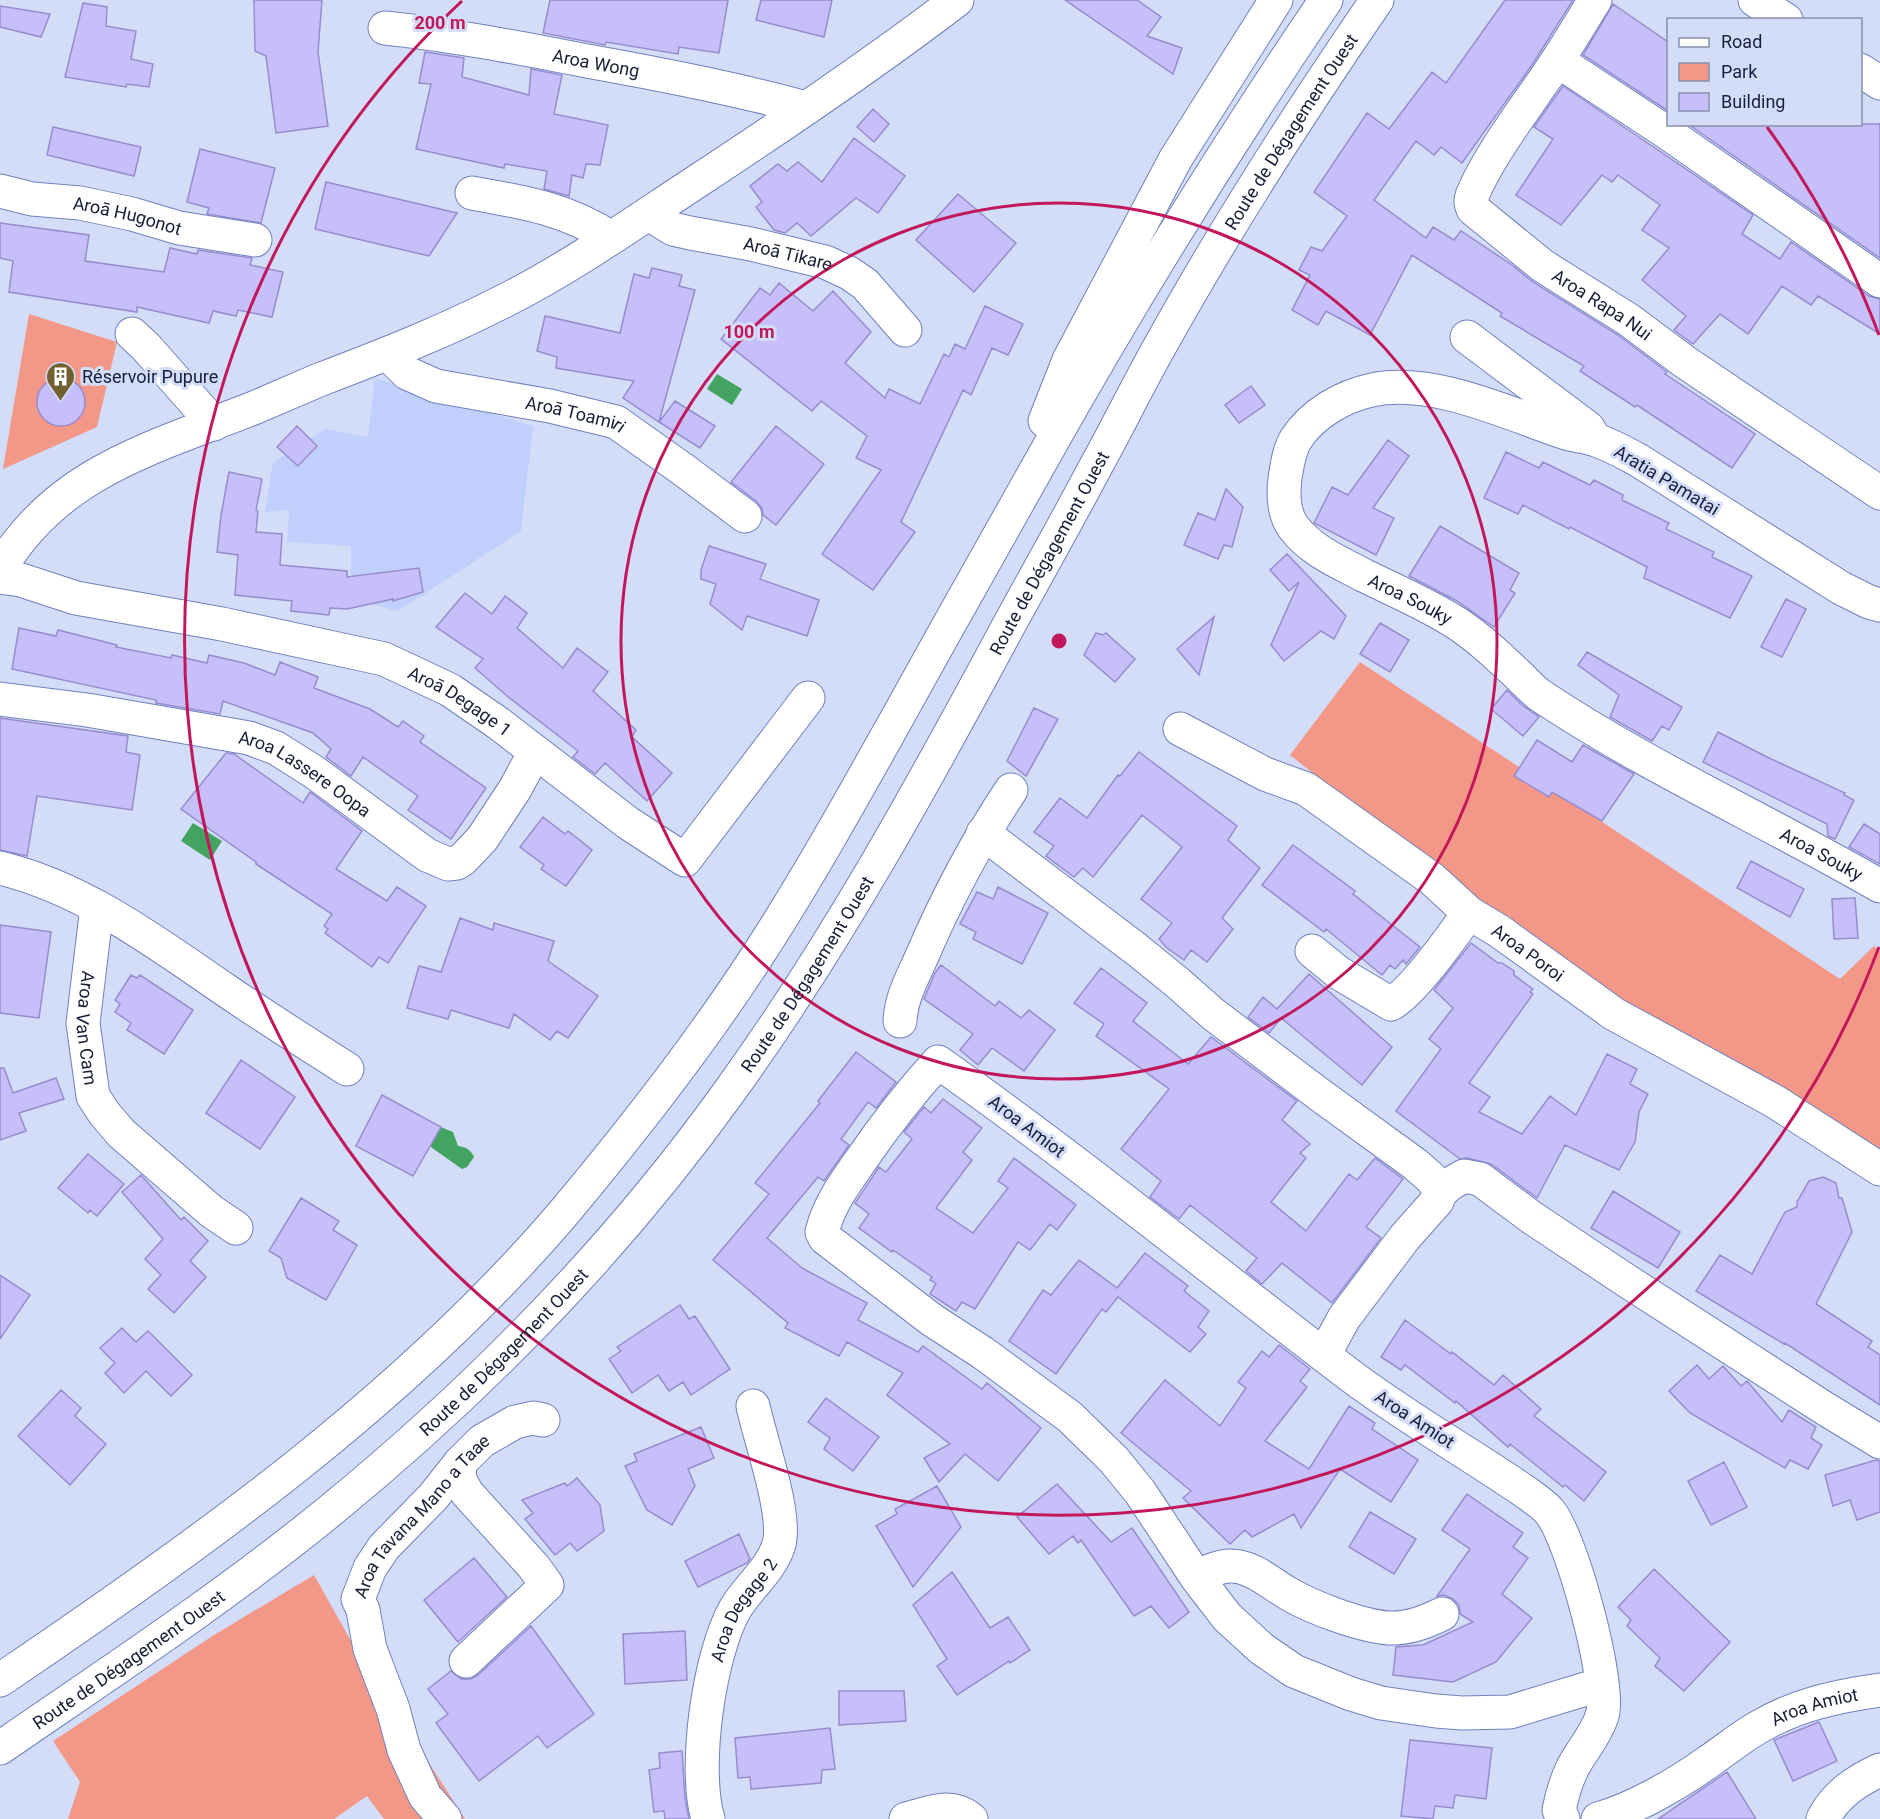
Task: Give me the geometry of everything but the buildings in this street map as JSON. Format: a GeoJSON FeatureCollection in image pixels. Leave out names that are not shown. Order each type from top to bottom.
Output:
{"type":"FeatureCollection","features":[{"type":"Feature","properties":{"kind":"main road"},"geometry":{"type":"LineString","coordinates":[[0,569],[13,547],[32,526],[84,481],[102,470],[143,451],[388,354],[505,301],[549,277],[649,214],[806,108],[957,0]]}},
{"type":"Feature","properties":{"kind":"main road"},"geometry":{"type":"LineString","coordinates":[[1011,516],[1028,463],[1070,360],[1176,158],[1276,0]]}},
{"type":"Feature","properties":{"kind":"main road"},"geometry":{"type":"LineString","coordinates":[[0,1680],[202,1539],[291,1471],[352,1420],[478,1304],[558,1219],[664,1088],[754,960],[863,781],[1136,297],[1267,88],[1326,0]]}},
{"type":"Feature","properties":{"kind":"main road","name":"Route de Dégagement Ouest"},"geometry":{"type":"LineString","coordinates":[[0,1748],[211,1602],[332,1509],[382,1466],[490,1368],[547,1311],[604,1248],[690,1144],[797,995],[867,882],[957,723],[1161,344],[1214,251],[1307,104],[1377,0]]}},
{"type":"Feature","properties":{"kind":"main road","name":"Aroa Rapa Nui"},"geometry":{"type":"LineString","coordinates":[[1595,0],[1558,61],[1482,176],[1470,204],[1473,209],[1543,266],[1629,320],[1685,362],[1880,493]]}},
{"type":"Feature","properties":{"kind":"main road"},"geometry":{"type":"LineString","coordinates":[[1755,0],[1783,18]]}},
{"type":"Feature","properties":{"kind":"main road","name":"Aroa Wong"},"geometry":{"type":"LineString","coordinates":[[385,28],[431,33],[612,65],[748,93],[806,108]]}},
{"type":"Feature","properties":{"kind":"main road"},"geometry":{"type":"LineString","coordinates":[[1558,61],[1669,134],[1880,281]]}},
{"type":"Feature","properties":{"kind":"main road"},"geometry":{"type":"LineString","coordinates":[[1862,71],[1880,83]]}},
{"type":"Feature","properties":{"kind":"main road","name":"Aroā Hugonot"},"geometry":{"type":"LineString","coordinates":[[0,191],[32,199],[80,203],[132,214],[179,228],[255,240]]}},
{"type":"Feature","properties":{"kind":"main road"},"geometry":{"type":"LineString","coordinates":[[472,193],[524,202],[568,215],[589,223],[611,238]]}},
{"type":"Feature","properties":{"kind":"main road","name":"Aroā Tikare"},"geometry":{"type":"LineString","coordinates":[[649,214],[673,228],[690,233],[751,243],[825,262],[849,273],[865,284],[905,330]]}},
{"type":"Feature","properties":{"kind":"main road"},"geometry":{"type":"LineString","coordinates":[[132,334],[214,424]]}},
{"type":"Feature","properties":{"kind":"main road","name":"Aratia Pamatai"},"geometry":{"type":"LineString","coordinates":[[1467,337],[1588,428],[1596,440],[1638,460],[1841,588],[1880,605]]}},
{"type":"Feature","properties":{"kind":"main road","name":"Aroā Toamiri"},"geometry":{"type":"LineString","coordinates":[[388,354],[407,373],[436,386],[550,406],[616,422],[745,516]]}},
{"type":"Feature","properties":{"kind":"main road","name":"Aroa Souky"},"geometry":{"type":"LineString","coordinates":[[1596,440],[1566,433],[1473,400],[1404,387],[1372,390],[1338,402],[1312,420],[1295,440],[1287,465],[1282,498],[1292,526],[1311,545],[1334,562],[1363,574],[1456,622],[1485,644],[1538,694],[1664,770],[1789,834],[1880,886]]}},
{"type":"Feature","properties":{"kind":"main road","name":"Aroā Degage 1"},"geometry":{"type":"LineString","coordinates":[[0,577],[21,580],[76,598],[222,624],[384,659],[450,690],[536,752],[627,823],[685,860],[808,698]]}},
{"type":"Feature","properties":{"kind":"main road","name":"Aroa Lassere Oopa"},"geometry":{"type":"LineString","coordinates":[[0,699],[87,710],[249,738],[276,748],[314,772],[427,855],[448,864],[457,863],[463,859],[482,839],[536,752]]}},
{"type":"Feature","properties":{"kind":"main road","name":"Aroa Poroi"},"geometry":{"type":"LineString","coordinates":[[1180,729],[1265,774],[1306,789],[1432,879],[1469,913],[1499,931],[1614,1014],[1774,1101],[1880,1169]]}},
{"type":"Feature","properties":{"kind":"main road"},"geometry":{"type":"LineString","coordinates":[[900,1021],[901,1005],[936,924],[983,833],[1011,790]]}},
{"type":"Feature","properties":{"kind":"main road"},"geometry":{"type":"LineString","coordinates":[[983,833],[1136,949],[1213,1014],[1416,1164],[1431,1178],[1441,1192]]}},
{"type":"Feature","properties":{"kind":"main road"},"geometry":{"type":"LineString","coordinates":[[0,868],[54,884],[97,907],[347,1069]]}},
{"type":"Feature","properties":{"kind":"main road","name":"Aroa Van Cam"},"geometry":{"type":"LineString","coordinates":[[97,907],[83,1023],[93,1096],[121,1132],[212,1211],[236,1228]]}},
{"type":"Feature","properties":{"kind":"main road"},"geometry":{"type":"LineString","coordinates":[[1312,951],[1339,973],[1391,1004],[1441,951],[1469,913]]}},
{"type":"Feature","properties":{"kind":"main road","name":"Aroa Amiot"},"geometry":{"type":"LineString","coordinates":[[1563,1819],[1558,1810],[1563,1790],[1603,1714],[1604,1694],[1594,1636],[1584,1596],[1563,1537],[1549,1511],[1524,1491],[1382,1398],[1007,1111],[938,1062],[906,1099],[838,1193],[826,1217],[822,1232],[825,1238],[932,1320],[983,1353],[1070,1417],[1114,1461],[1140,1492],[1196,1576],[1227,1617],[1246,1635],[1279,1663],[1312,1680],[1381,1702],[1436,1711],[1510,1712],[1602,1684]]}},
{"type":"Feature","properties":{"kind":"main road"},"geometry":{"type":"LineString","coordinates":[[1324,1355],[1344,1318],[1405,1237],[1437,1201],[1441,1192],[1464,1176],[1480,1179],[1531,1217],[1624,1279],[1880,1442]]}},
{"type":"Feature","properties":{"kind":"main road","name":"Aroa Degage 2"},"geometry":{"type":"LineString","coordinates":[[708,1819],[702,1775],[704,1733],[720,1646],[735,1609],[771,1563],[779,1545],[781,1527],[776,1496],[753,1406]]}},
{"type":"Feature","properties":{"kind":"main road","name":"Aroa Tavana Mano a Taae"},"geometry":{"type":"LineString","coordinates":[[445,1819],[425,1796],[404,1750],[393,1709],[370,1649],[363,1610],[358,1599],[370,1568],[384,1547],[442,1506],[460,1463],[482,1441],[515,1422],[533,1418],[543,1420]]}},
{"type":"Feature","properties":{"kind":"main road"},"geometry":{"type":"LineString","coordinates":[[460,1463],[459,1478],[467,1493],[534,1567],[547,1585],[466,1661]]}},
{"type":"Feature","properties":{"kind":"main road"},"geometry":{"type":"LineString","coordinates":[[1196,1576],[1219,1567],[1242,1567],[1262,1576],[1310,1605],[1356,1621],[1389,1628],[1424,1623],[1442,1614]]}},
{"type":"Feature","properties":{"kind":"main road","name":"Aroa Amiot"},"geometry":{"type":"LineString","coordinates":[[1598,1819],[1616,1814],[1660,1791],[1705,1765],[1758,1727],[1804,1705],[1880,1690]]}},
{"type":"Feature","properties":{"kind":"main road"},"geometry":{"type":"LineString","coordinates":[[1823,1819],[1830,1805],[1857,1781],[1880,1770]]}},
{"type":"Feature","properties":{"kind":"main road"},"geometry":{"type":"LineString","coordinates":[[906,1819],[934,1811],[953,1809],[971,1819]]}},
{"type":"Feature","properties":{"kind":"shaded area"},"geometry":{"type":"Polygon","coordinates":[[[717,374],[742,389],[732,405],[707,389],[717,374]]]}},
{"type":"Feature","properties":{"kind":"shaded area"},"geometry":{"type":"Polygon","coordinates":[[[375,378],[533,426],[521,531],[398,611],[351,599],[351,546],[287,542],[289,510],[265,512],[273,463],[325,429],[368,437],[375,378]]]}},
{"type":"Feature","properties":{"kind":"shaded area"},"geometry":{"type":"Polygon","coordinates":[[[193,823],[222,841],[210,860],[181,841],[193,823]]]}},
{"type":"Feature","properties":{"kind":"shaded area"},"geometry":{"type":"Polygon","coordinates":[[[438,1126],[453,1132],[458,1146],[471,1152],[474,1157],[467,1167],[462,1169],[428,1145],[438,1126]]]}},
{"type":"Feature","properties":{"kind":"green space"},"geometry":{"type":"Polygon","coordinates":[[[29,314],[117,342],[97,427],[3,469],[29,314]]]}},
{"type":"Feature","properties":{"kind":"green space"},"geometry":{"type":"Polygon","coordinates":[[[1360,662],[1840,979],[1874,946],[1880,951],[1880,1159],[1612,997],[1459,888],[1290,755],[1360,662]]]}},
{"type":"Feature","properties":{"kind":"green space"},"geometry":{"type":"Polygon","coordinates":[[[314,1575],[355,1648],[465,1819],[384,1819],[367,1796],[334,1819],[68,1819],[80,1782],[53,1741],[214,1635],[314,1575]]]}},
{"type":"Feature","properties":{"kind":"place","name":"Réservoir Pupure"},"geometry":{"type":"Point","coordinates":[61,402]}}]}
